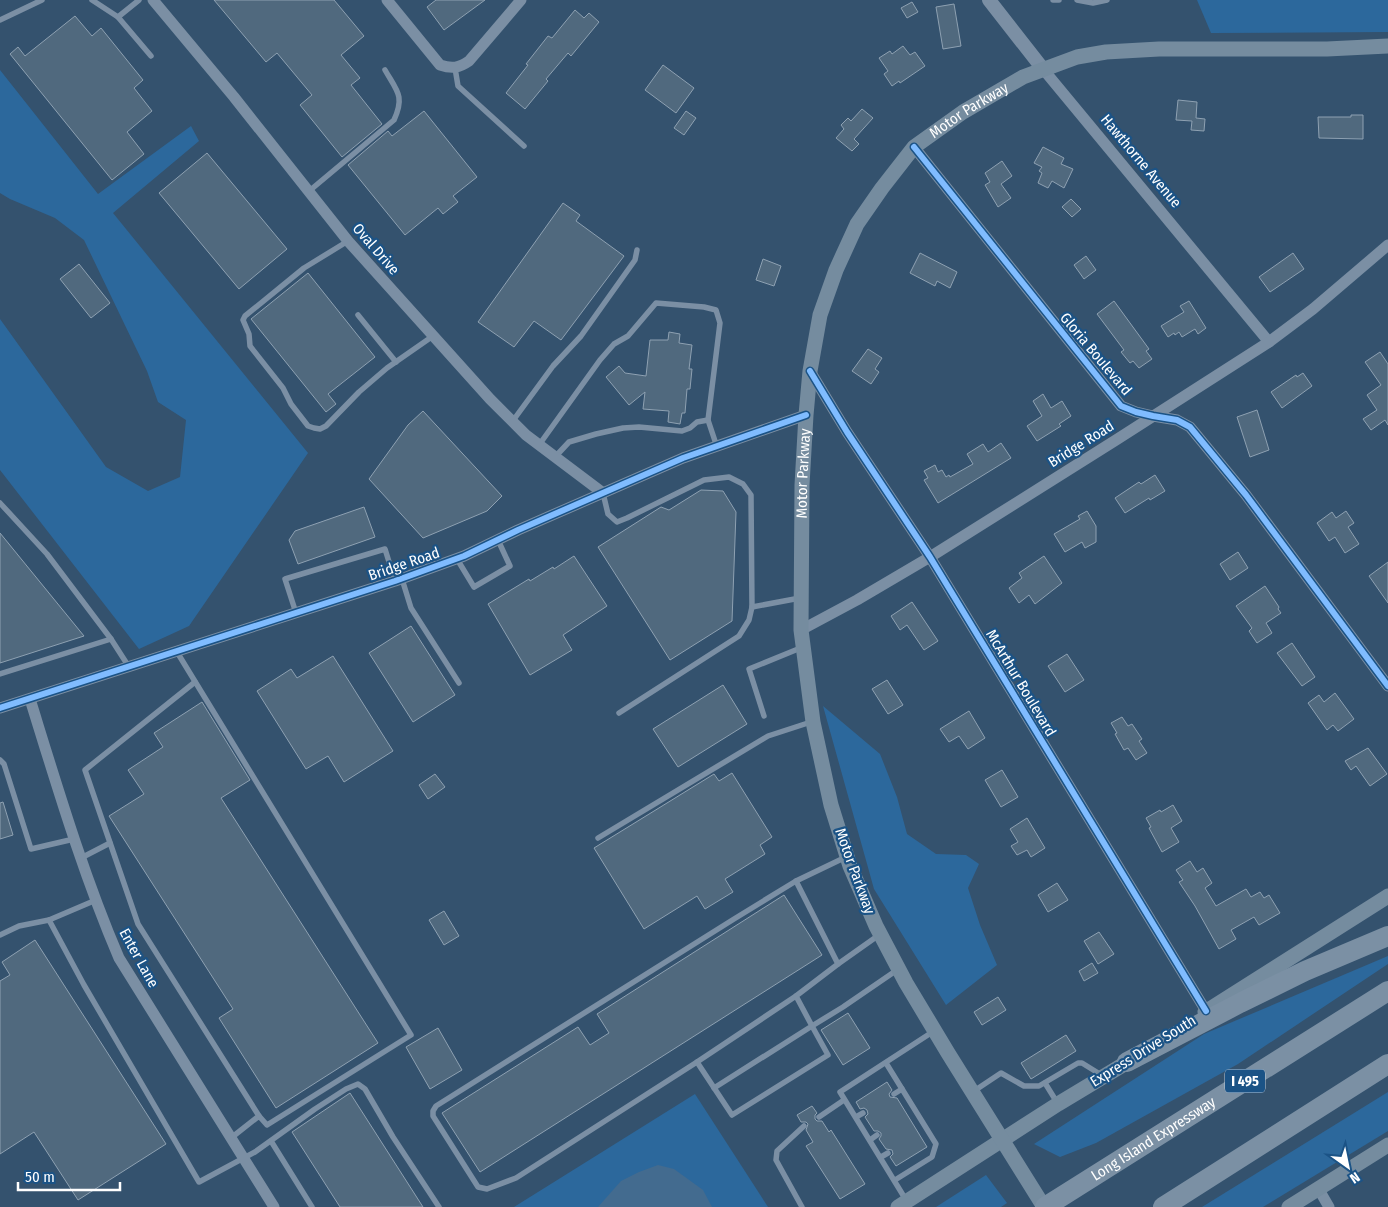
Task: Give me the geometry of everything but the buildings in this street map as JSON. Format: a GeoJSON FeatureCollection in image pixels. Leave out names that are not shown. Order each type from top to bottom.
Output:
{"type":"FeatureCollection","features":[{"type":"Feature","properties":{"kind":"highway"},"geometry":{"type":"LineString","coordinates":[[1127,1062],[1297,975],[1388,936]]}},
{"type":"Feature","properties":{"kind":"highway","name":"Long Island Expressway"},"geometry":{"type":"LineString","coordinates":[[1045,1207],[1388,991]]}},
{"type":"Feature","properties":{"kind":"highway"},"geometry":{"type":"LineString","coordinates":[[1164,1207],[1388,1064]]}},
{"type":"Feature","properties":{"kind":"main road","name":"Motor Parkway"},"geometry":{"type":"LineString","coordinates":[[1045,1207],[934,1031],[880,935],[847,857],[831,804],[813,722],[801,630],[800,598],[806,415],[810,371],[820,315],[836,270],[857,224],[914,147],[956,117],[1023,77],[1077,57],[1106,52],[1159,49],[1327,49],[1388,46]]}},
{"type":"Feature","properties":{"kind":"main road","name":"Express Drive South"},"geometry":{"type":"LineString","coordinates":[[903,1204],[1388,896]]}},
{"type":"Feature","properties":{"kind":"main road"},"geometry":{"type":"LineString","coordinates":[[1290,1207],[1388,1145]]}},
{"type":"Feature","properties":{"kind":"street","name":"Oval Drive"},"geometry":{"type":"LineString","coordinates":[[153,0],[234,97],[348,241],[512,422],[526,435],[603,493]]}},
{"type":"Feature","properties":{"kind":"street"},"geometry":{"type":"LineString","coordinates":[[387,0],[440,65],[450,68],[460,68],[469,61],[521,0]]}},
{"type":"Feature","properties":{"kind":"street","name":"Hawthorne Avenue"},"geometry":{"type":"LineString","coordinates":[[989,0],[1043,69],[1269,342]]}},
{"type":"Feature","properties":{"kind":"street","name":"Gloria Boulevard"},"geometry":{"type":"LineString","coordinates":[[914,147],[1121,406],[1136,412],[1177,420],[1190,427],[1211,450],[1388,686]]}},
{"type":"Feature","properties":{"kind":"street","name":"Bridge Road"},"geometry":{"type":"LineString","coordinates":[[801,630],[930,557],[1269,342],[1313,309],[1388,246]]}},
{"type":"Feature","properties":{"kind":"street","name":"McArthur Boulevard"},"geometry":{"type":"LineString","coordinates":[[810,371],[847,432],[930,557],[1206,1011]]}},
{"type":"Feature","properties":{"kind":"street","name":"Bridge Road"},"geometry":{"type":"LineString","coordinates":[[0,708],[130,668],[457,559],[683,458],[806,415]]}},
{"type":"Feature","properties":{"kind":"street","name":"Enter Lane"},"geometry":{"type":"LineString","coordinates":[[30,699],[74,839],[119,958],[274,1207]]}},
{"type":"Feature","properties":{"kind":"street"},"geometry":{"type":"LineString","coordinates":[[1318,1188],[1330,1207]]}},
{"type":"Feature","properties":{"kind":"lane"},"geometry":{"type":"LineString","coordinates":[[0,20],[42,0]]}},
{"type":"Feature","properties":{"kind":"lane"},"geometry":{"type":"LineString","coordinates":[[92,0],[118,17],[151,56]]}},
{"type":"Feature","properties":{"kind":"lane"},"geometry":{"type":"LineString","coordinates":[[118,17],[139,0]]}},
{"type":"Feature","properties":{"kind":"lane"},"geometry":{"type":"LineString","coordinates":[[1053,0],[1059,0]]}},
{"type":"Feature","properties":{"kind":"lane"},"geometry":{"type":"LineString","coordinates":[[1077,0],[1093,3],[1107,0]]}},
{"type":"Feature","properties":{"kind":"lane"},"geometry":{"type":"LineString","coordinates":[[455,68],[458,86],[524,146]]}},
{"type":"Feature","properties":{"kind":"lane"},"geometry":{"type":"LineString","coordinates":[[308,192],[394,120],[400,107],[399,94],[384,70]]}},
{"type":"Feature","properties":{"kind":"lane"},"geometry":{"type":"LineString","coordinates":[[348,241],[304,268],[245,316],[243,320],[249,334],[250,346],[283,388],[291,404],[308,426],[320,429],[326,426],[359,392],[396,362],[434,336]]}},
{"type":"Feature","properties":{"kind":"lane"},"geometry":{"type":"LineString","coordinates":[[512,422],[553,366],[581,336],[635,260],[637,250]]}},
{"type":"Feature","properties":{"kind":"lane"},"geometry":{"type":"LineString","coordinates":[[539,445],[600,360],[614,344],[628,336],[656,304],[704,307],[716,310],[720,323],[708,420],[717,447]]}},
{"type":"Feature","properties":{"kind":"lane"},"geometry":{"type":"LineString","coordinates":[[358,315],[396,362]]}},
{"type":"Feature","properties":{"kind":"lane"},"geometry":{"type":"LineString","coordinates":[[555,457],[569,442],[596,434],[623,428],[639,427],[682,431],[690,428],[697,422],[708,420]]}},
{"type":"Feature","properties":{"kind":"lane"},"geometry":{"type":"LineString","coordinates":[[603,493],[608,514],[616,522],[704,480],[729,477],[743,484],[751,496],[752,607],[749,620],[739,636],[619,713]]}},
{"type":"Feature","properties":{"kind":"lane"},"geometry":{"type":"LineString","coordinates":[[0,503],[47,554],[111,638],[130,668]]}},
{"type":"Feature","properties":{"kind":"lane"},"geometry":{"type":"LineString","coordinates":[[457,559],[474,587],[510,566],[498,540]]}},
{"type":"Feature","properties":{"kind":"lane"},"geometry":{"type":"LineString","coordinates":[[296,613],[285,580],[384,549],[411,608],[459,683]]}},
{"type":"Feature","properties":{"kind":"lane"},"geometry":{"type":"LineString","coordinates":[[752,607],[800,598]]}},
{"type":"Feature","properties":{"kind":"lane"},"geometry":{"type":"LineString","coordinates":[[0,674],[111,638]]}},
{"type":"Feature","properties":{"kind":"lane"},"geometry":{"type":"LineString","coordinates":[[764,716],[749,669],[803,647]]}},
{"type":"Feature","properties":{"kind":"lane"},"geometry":{"type":"LineString","coordinates":[[177,652],[411,1034],[267,1125],[259,1116],[138,924],[85,770],[195,682]]}},
{"type":"Feature","properties":{"kind":"lane"},"geometry":{"type":"LineString","coordinates":[[598,838],[768,736],[813,722]]}},
{"type":"Feature","properties":{"kind":"lane"},"geometry":{"type":"LineString","coordinates":[[0,760],[4,764],[31,849],[74,839]]}},
{"type":"Feature","properties":{"kind":"lane"},"geometry":{"type":"LineString","coordinates":[[81,858],[110,843]]}},
{"type":"Feature","properties":{"kind":"lane"},"geometry":{"type":"LineString","coordinates":[[847,857],[796,881],[436,1106],[433,1116],[478,1187],[487,1189],[516,1178],[796,996],[880,935]]}},
{"type":"Feature","properties":{"kind":"lane"},"geometry":{"type":"LineString","coordinates":[[796,881],[838,964]]}},
{"type":"Feature","properties":{"kind":"lane"},"geometry":{"type":"LineString","coordinates":[[0,935],[19,926],[49,920],[96,900]]}},
{"type":"Feature","properties":{"kind":"lane"},"geometry":{"type":"LineString","coordinates":[[49,920],[84,985],[199,1182],[271,1141],[346,1089],[353,1085],[360,1085],[439,1207]]}},
{"type":"Feature","properties":{"kind":"lane"},"geometry":{"type":"LineString","coordinates":[[714,1088],[843,1008],[899,968]]}},
{"type":"Feature","properties":{"kind":"lane"},"geometry":{"type":"LineString","coordinates":[[697,1062],[732,1115],[828,1055],[796,996]]}},
{"type":"Feature","properties":{"kind":"lane"},"geometry":{"type":"LineString","coordinates":[[903,1204],[895,1180],[840,1092],[934,1031]]}},
{"type":"Feature","properties":{"kind":"lane"},"geometry":{"type":"LineString","coordinates":[[886,1063],[936,1144],[932,1157],[895,1180]]}},
{"type":"Feature","properties":{"kind":"lane"},"geometry":{"type":"LineString","coordinates":[[972,1092],[1001,1073],[1024,1086],[1039,1086],[1078,1063],[1082,1063],[1104,1076]]}},
{"type":"Feature","properties":{"kind":"lane"},"geometry":{"type":"LineString","coordinates":[[1045,1083],[1058,1104]]}},
{"type":"Feature","properties":{"kind":"lane"},"geometry":{"type":"LineString","coordinates":[[894,1094],[902,1089]]}},
{"type":"Feature","properties":{"kind":"lane"},"geometry":{"type":"LineString","coordinates":[[819,1117],[844,1100]]}},
{"type":"Feature","properties":{"kind":"lane"},"geometry":{"type":"LineString","coordinates":[[907,1115],[915,1111]]}},
{"type":"Feature","properties":{"kind":"lane"},"geometry":{"type":"LineString","coordinates":[[856,1117],[863,1113]]}},
{"type":"Feature","properties":{"kind":"lane"},"geometry":{"type":"LineString","coordinates":[[231,1138],[259,1116]]}},
{"type":"Feature","properties":{"kind":"lane"},"geometry":{"type":"LineString","coordinates":[[802,1207],[776,1160],[777,1151],[804,1126]]}},
{"type":"Feature","properties":{"kind":"lane"},"geometry":{"type":"LineString","coordinates":[[919,1134],[926,1129]]}},
{"type":"Feature","properties":{"kind":"lane"},"geometry":{"type":"LineString","coordinates":[[870,1140],[877,1135]]}},
{"type":"Feature","properties":{"kind":"lane"},"geometry":{"type":"LineString","coordinates":[[271,1141],[312,1207]]}},
{"type":"Feature","properties":{"kind":"lane"},"geometry":{"type":"LineString","coordinates":[[881,1158],[888,1153]]}},
{"type":"Feature","properties":{"kind":"shaded area"},"geometry":{"type":"Polygon","coordinates":[[[1197,0],[1388,0],[1388,32],[1211,33],[1197,0]]]}},
{"type":"Feature","properties":{"kind":"shaded area"},"geometry":{"type":"Polygon","coordinates":[[[0,70],[98,194],[191,126],[199,141],[113,213],[308,453],[189,626],[139,649],[0,470],[0,319],[106,467],[148,491],[180,477],[186,420],[158,402],[147,371],[84,240],[55,218],[0,193],[0,70]]]}},
{"type":"Feature","properties":{"kind":"shaded area"},"geometry":{"type":"Polygon","coordinates":[[[823,706],[880,754],[897,797],[907,834],[936,854],[966,855],[979,864],[968,888],[980,925],[997,965],[946,1005],[874,889],[823,706]]]}},
{"type":"Feature","properties":{"kind":"shaded area"},"geometry":{"type":"Polygon","coordinates":[[[1388,956],[1388,964],[1238,1064],[1096,1143],[1060,1157],[1034,1144],[1204,1034],[1388,956]]]}},
{"type":"Feature","properties":{"kind":"shaded area"},"geometry":{"type":"Polygon","coordinates":[[[1388,1092],[1388,1131],[1263,1207],[1202,1207],[1388,1092]]]}},
{"type":"Feature","properties":{"kind":"shaded area"},"geometry":{"type":"Polygon","coordinates":[[[695,1094],[768,1207],[514,1207],[695,1094]]]}},
{"type":"Feature","properties":{"kind":"shaded area"},"geometry":{"type":"Polygon","coordinates":[[[658,1165],[674,1169],[703,1190],[712,1207],[598,1207],[621,1181],[658,1165]]]}},
{"type":"Feature","properties":{"kind":"shaded area"},"geometry":{"type":"Polygon","coordinates":[[[986,1175],[1007,1203],[1001,1207],[936,1207],[986,1175]]]}},
{"type":"Feature","properties":{"kind":"cycle path"},"geometry":{"type":"LineString","coordinates":[[914,147],[1121,406],[1136,412],[1177,420],[1190,427],[1246,495],[1388,686]]}},
{"type":"Feature","properties":{"kind":"cycle path"},"geometry":{"type":"LineString","coordinates":[[810,371],[847,432],[930,557],[1206,1011]]}},
{"type":"Feature","properties":{"kind":"cycle path"},"geometry":{"type":"LineString","coordinates":[[0,708],[395,581],[464,556],[518,530],[683,458],[806,415]]}}]}
